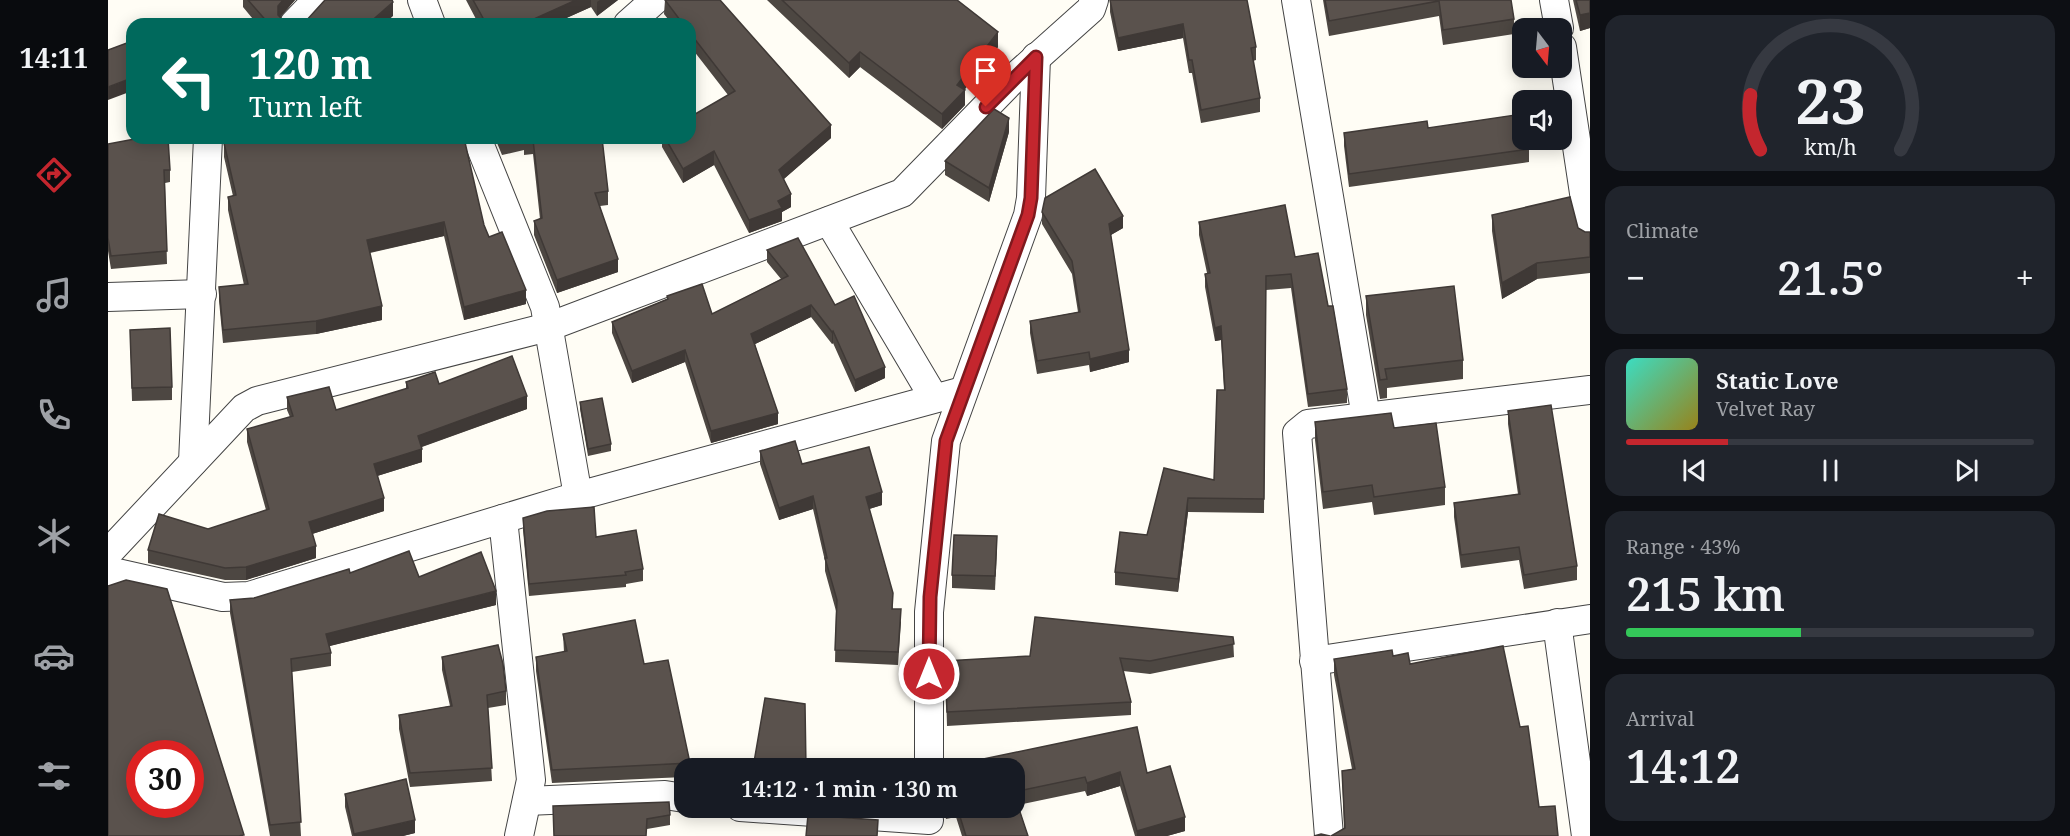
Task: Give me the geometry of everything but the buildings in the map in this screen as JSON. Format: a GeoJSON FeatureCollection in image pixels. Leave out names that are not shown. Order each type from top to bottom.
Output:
{"type":"FeatureCollection","features":[{"type":"Feature","properties":{"kind":"street"},"geometry":{"type":"LineString","coordinates":[[300,18],[318,0]]}},
{"type":"Feature","properties":{"kind":"street"},"geometry":{"type":"LineString","coordinates":[[422,0],[429,18]]}},
{"type":"Feature","properties":{"kind":"street"},"geometry":{"type":"LineString","coordinates":[[635,18],[655,0]]}},
{"type":"Feature","properties":{"kind":"street"},"geometry":{"type":"LineString","coordinates":[[1296,0],[1366,417]]}},
{"type":"Feature","properties":{"kind":"street"},"geometry":{"type":"LineString","coordinates":[[1554,0],[1557,18]]}},
{"type":"Feature","properties":{"kind":"street"},"geometry":{"type":"LineString","coordinates":[[108,553],[244,408],[263,398],[548,327],[893,197],[912,186],[1045,49],[1087,10]]}},
{"type":"Feature","properties":{"kind":"street"},"geometry":{"type":"LineString","coordinates":[[929,758],[930,597],[946,441],[1028,215],[1045,49]]}},
{"type":"Feature","properties":{"kind":"street"},"geometry":{"type":"LineString","coordinates":[[1567,78],[1590,233]]}},
{"type":"Feature","properties":{"kind":"street"},"geometry":{"type":"LineString","coordinates":[[193,462],[208,144]]}},
{"type":"Feature","properties":{"kind":"street"},"geometry":{"type":"LineString","coordinates":[[479,144],[543,301],[578,496]]}},
{"type":"Feature","properties":{"kind":"street"},"geometry":{"type":"LineString","coordinates":[[829,221],[934,398]]}},
{"type":"Feature","properties":{"kind":"street"},"geometry":{"type":"LineString","coordinates":[[108,297],[202,294]]}},
{"type":"Feature","properties":{"kind":"street"},"geometry":{"type":"LineString","coordinates":[[1329,836],[1297,433],[1308,424],[1590,390]]}},
{"type":"Feature","properties":{"kind":"street"},"geometry":{"type":"LineString","coordinates":[[108,571],[223,597],[249,596],[578,496],[963,391]]}},
{"type":"Feature","properties":{"kind":"street"},"geometry":{"type":"LineString","coordinates":[[503,519],[530,768],[527,801],[519,836]]}},
{"type":"Feature","properties":{"kind":"street"},"geometry":{"type":"LineString","coordinates":[[1314,661],[1590,619]]}},
{"type":"Feature","properties":{"kind":"street"},"geometry":{"type":"LineString","coordinates":[[1557,624],[1585,788],[1586,836]]}},
{"type":"Feature","properties":{"kind":"street"},"geometry":{"type":"LineString","coordinates":[[527,801],[674,796]]}},
{"type":"Feature","properties":{"kind":"street"},"geometry":{"type":"LineString","coordinates":[[755,818],[930,821]]}},
{"type":"Feature","properties":{"kind":"route"},"geometry":{"type":"LineString","coordinates":[[929,674],[930,597],[946,441],[950,424],[1028,215],[1031,198],[1036,57],[986,107]]}}]}
